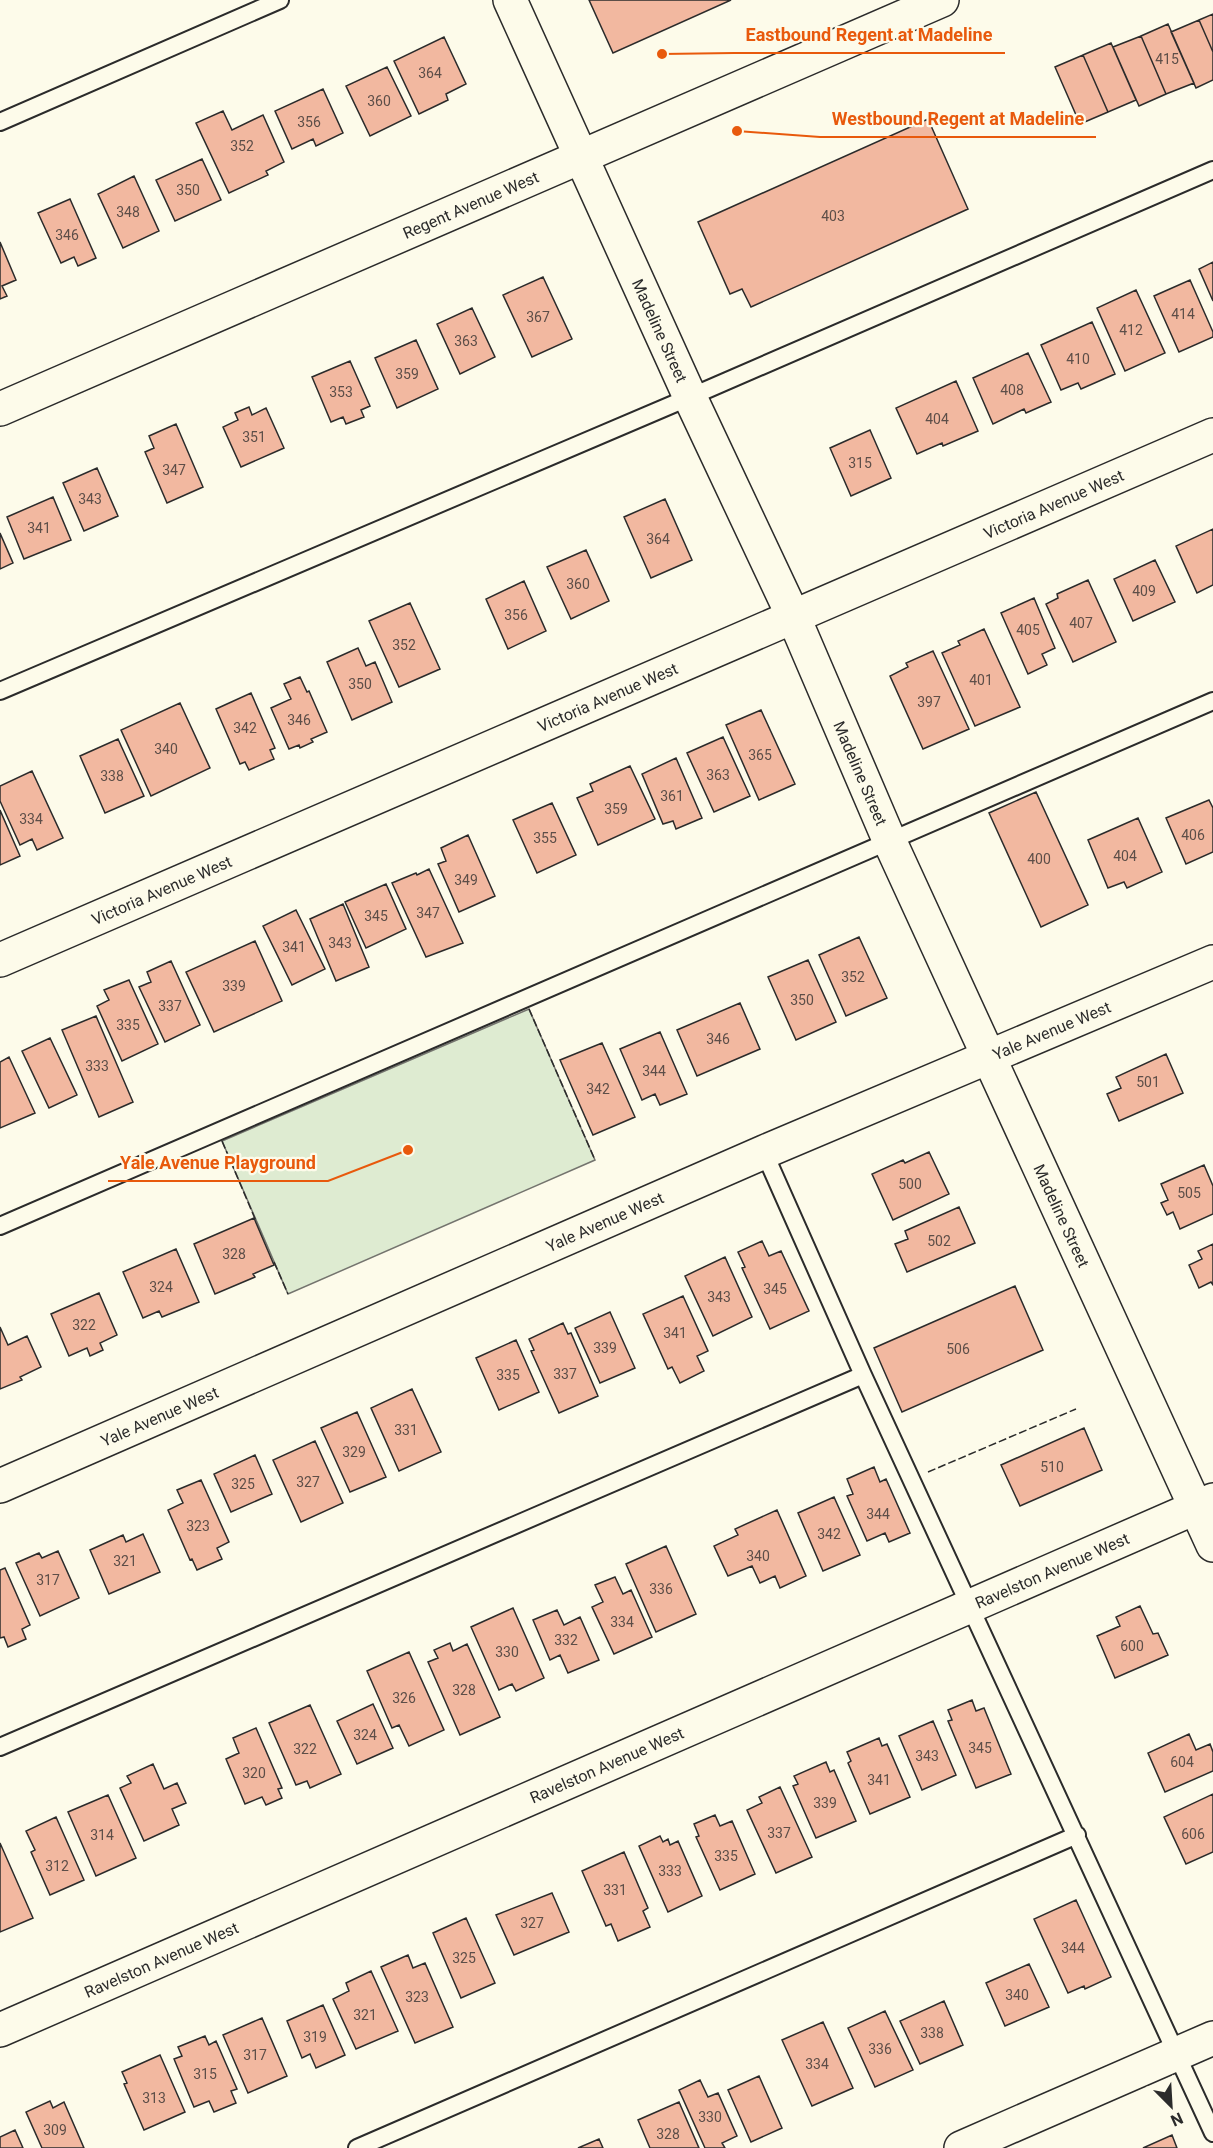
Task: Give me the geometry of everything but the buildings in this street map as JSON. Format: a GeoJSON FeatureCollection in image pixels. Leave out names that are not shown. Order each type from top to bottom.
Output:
{"type":"FeatureCollection","features":[{"type":"Feature","properties":{"kind":"street","name":"Madeline Street"},"geometry":{"type":"LineString","coordinates":[[510,0],[690,397],[794,618],[890,842],[990,1058],[1204,1503],[1213,1545]]}},
{"type":"Feature","properties":{"kind":"street","name":"Regent Avenue West"},"geometry":{"type":"LineString","coordinates":[[0,409],[942,0]]}},
{"type":"Feature","properties":{"kind":"street","name":"Victoria Avenue West"},"geometry":{"type":"LineString","coordinates":[[0,960],[1213,435]]}},
{"type":"Feature","properties":{"kind":"street","name":"Yale Avenue West"},"geometry":{"type":"LineString","coordinates":[[0,1486],[764,1152],[1213,962]]}},
{"type":"Feature","properties":{"kind":"street","name":"Ravelston Avenue West"},"geometry":{"type":"LineString","coordinates":[[0,2030],[1204,1503]]}},
{"type":"Feature","properties":{"kind":"street"},"geometry":{"type":"LineString","coordinates":[[961,2148],[1213,2038]]}},
{"type":"Feature","properties":{"kind":"lane"},"geometry":{"type":"LineString","coordinates":[[0,122],[280,0]]}},
{"type":"Feature","properties":{"kind":"lane"},"geometry":{"type":"LineString","coordinates":[[0,691],[690,397],[1213,170]]}},
{"type":"Feature","properties":{"kind":"lane"},"geometry":{"type":"LineString","coordinates":[[0,1226],[1213,701]]}},
{"type":"Feature","properties":{"kind":"lane"},"geometry":{"type":"LineString","coordinates":[[764,1152],[863,1376],[1213,2133]]}},
{"type":"Feature","properties":{"kind":"lane"},"geometry":{"type":"LineString","coordinates":[[0,1747],[863,1376]]}},
{"type":"Feature","properties":{"kind":"lane"},"geometry":{"type":"LineString","coordinates":[[357,2148],[1077,1835]]}},
{"type":"Feature","properties":{"kind":"green space"},"geometry":{"type":"Polygon","coordinates":[[[529,1009],[595,1160],[288,1294],[222,1141],[529,1009]]]}},
{"type":"Feature","properties":{"kind":"fence"},"geometry":{"type":"LineString","coordinates":[[529,1009],[595,1160]]}},
{"type":"Feature","properties":{"kind":"fence"},"geometry":{"type":"LineString","coordinates":[[222,1141],[256,1221]]}},
{"type":"Feature","properties":{"kind":"fence"},"geometry":{"type":"LineString","coordinates":[[274,1262],[288,1294]]}},
{"type":"Feature","properties":{"kind":"fence"},"geometry":{"type":"LineString","coordinates":[[928,1472],[1076,1409]]}},
{"type":"Feature","properties":{"kind":"place","name":"Eastbound Regent at Madeline"},"geometry":{"type":"Point","coordinates":[662,54]}},
{"type":"Feature","properties":{"kind":"place","name":"Westbound Regent at Madeline"},"geometry":{"type":"Point","coordinates":[737,131]}},
{"type":"Feature","properties":{"kind":"place","name":"Yale Avenue Playground"},"geometry":{"type":"Point","coordinates":[408,1150]}}]}
